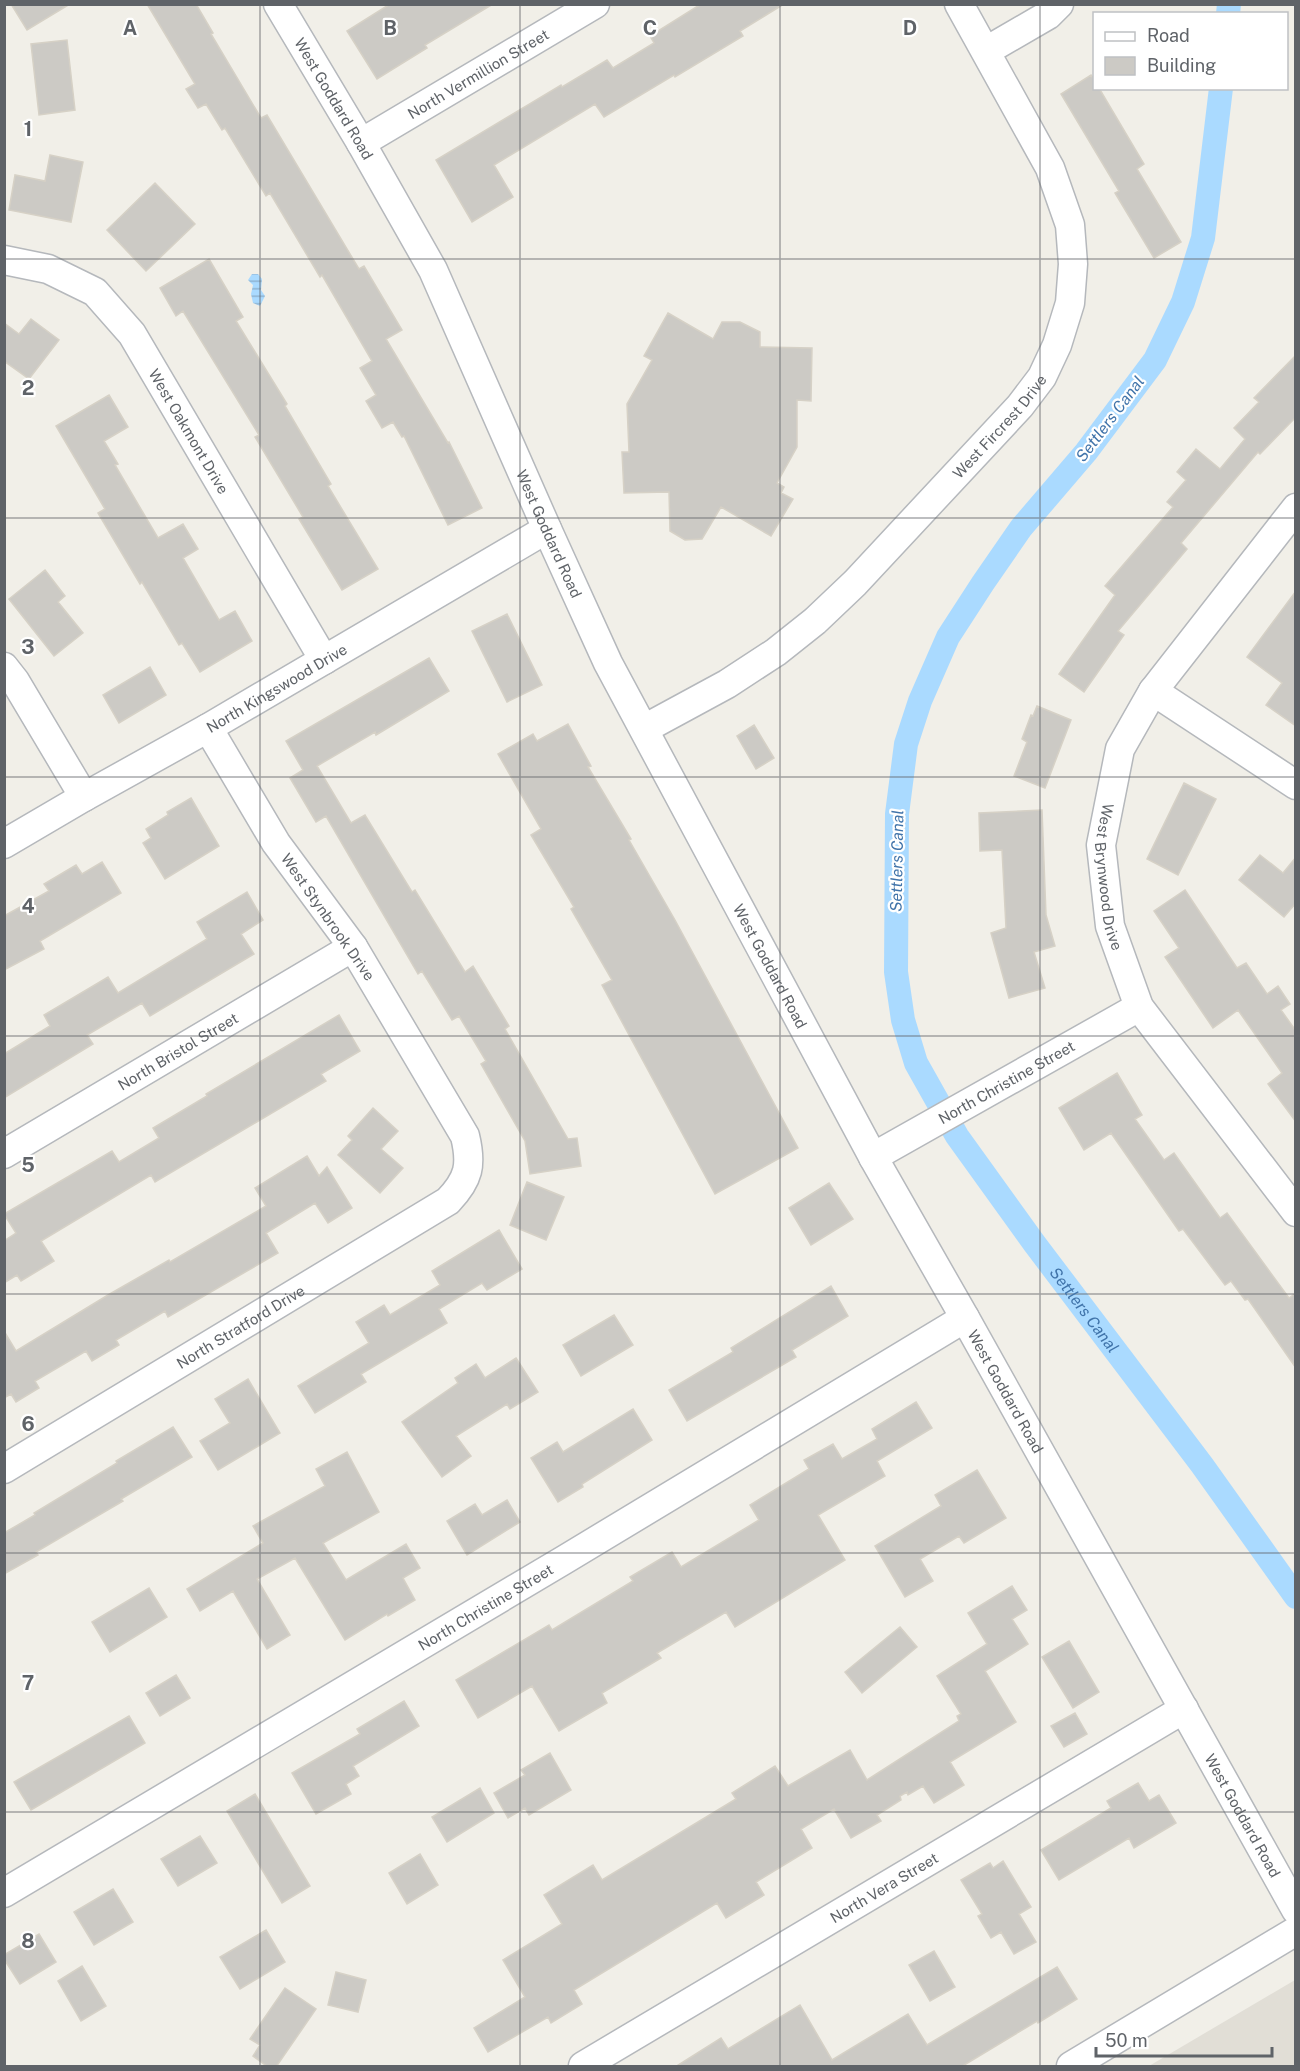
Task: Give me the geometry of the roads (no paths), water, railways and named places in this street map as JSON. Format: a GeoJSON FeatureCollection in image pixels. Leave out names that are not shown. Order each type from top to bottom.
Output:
{"type":"FeatureCollection","features":[{"type":"Feature","properties":{"kind":"street","name":"West Goddard Road"},"geometry":{"type":"LineString","coordinates":[[278,4],[433,270],[608,663],[873,1157],[1296,1910]]}},
{"type":"Feature","properties":{"kind":"street","name":"North Vermillion Street"},"geometry":{"type":"LineString","coordinates":[[361,143],[595,4]]}},
{"type":"Feature","properties":{"kind":"street","name":"West Fircrest Drive"},"geometry":{"type":"LineString","coordinates":[[644,729],[727,684],[776,652],[815,621],[855,583],[1020,405],[1042,377],[1057,345],[1070,303],[1073,264],[1070,225],[1050,168],[959,4]]}},
{"type":"Feature","properties":{"kind":"street"},"geometry":{"type":"LineString","coordinates":[[986,51],[1048,15],[1059,4]]}},
{"type":"Feature","properties":{"kind":"street","name":"West Oakmont Drive"},"geometry":{"type":"LineString","coordinates":[[4,260],[48,269],[95,292],[132,334],[324,660]]}},
{"type":"Feature","properties":{"kind":"street","name":"West Brynwood Drive"},"geometry":{"type":"LineString","coordinates":[[1296,508],[1153,691],[1120,749],[1101,845],[1110,926],[1139,1006],[1296,1212]]}},
{"type":"Feature","properties":{"kind":"street","name":"North Kingswood Drive"},"geometry":{"type":"LineString","coordinates":[[4,844],[208,728],[547,529]]}},
{"type":"Feature","properties":{"kind":"street"},"geometry":{"type":"LineString","coordinates":[[4,667],[15,681],[84,797]]}},
{"type":"Feature","properties":{"kind":"street"},"geometry":{"type":"LineString","coordinates":[[1153,691],[1296,785]]}},
{"type":"Feature","properties":{"kind":"street","name":"West Stynbrook Drive"},"geometry":{"type":"LineString","coordinates":[[208,728],[276,843],[353,947],[465,1136],[470,1155],[468,1174]]}},
{"type":"Feature","properties":{"kind":"street","name":"North Bristol Street"},"geometry":{"type":"LineString","coordinates":[[4,1154],[353,947]]}},
{"type":"Feature","properties":{"kind":"street","name":"North Christine Street"},"geometry":{"type":"LineString","coordinates":[[873,1157],[1139,1006]]}},
{"type":"Feature","properties":{"kind":"street","name":"North Stratford Drive"},"geometry":{"type":"LineString","coordinates":[[4,1469],[448,1201],[459,1190],[468,1174]]}},
{"type":"Feature","properties":{"kind":"street","name":"North Christine Street"},"geometry":{"type":"LineString","coordinates":[[4,1893],[965,1318]]}},
{"type":"Feature","properties":{"kind":"street","name":"North Vera Street"},"geometry":{"type":"LineString","coordinates":[[583,2067],[1184,1709]]}},
{"type":"Feature","properties":{"kind":"street"},"geometry":{"type":"LineString","coordinates":[[1071,2067],[1296,1931]]}},
{"type":"Feature","properties":{"kind":"water"},"geometry":{"type":"Polygon","coordinates":[[[252,274],[258,274],[262,279],[261,290],[265,296],[260,306],[253,303],[251,294],[253,285],[248,280],[252,274]]]}},
{"type":"Feature","properties":{"kind":"waterway","name":"Settlers Canal"},"geometry":{"type":"LineString","coordinates":[[1228,12],[1229,4]]}},
{"type":"Feature","properties":{"kind":"waterway","name":"Settlers Canal"},"geometry":{"type":"LineString","coordinates":[[1221,90],[1203,238],[1183,302],[1155,360],[1086,452],[1021,528],[983,583],[948,637],[920,701],[906,744],[897,814],[896,972],[903,1020],[916,1063],[957,1136],[1034,1243],[1202,1465],[1296,1597]]}}]}
